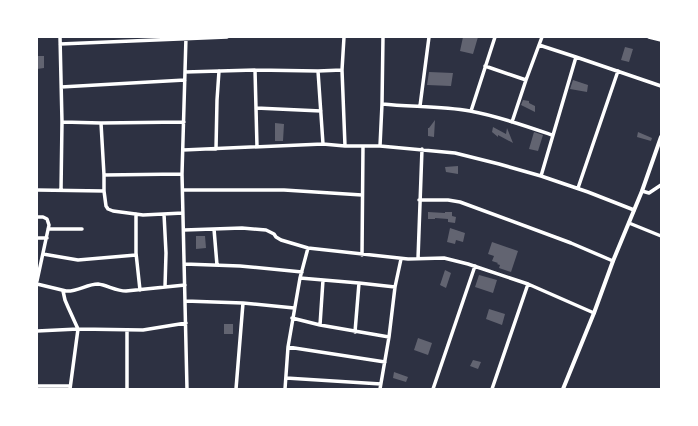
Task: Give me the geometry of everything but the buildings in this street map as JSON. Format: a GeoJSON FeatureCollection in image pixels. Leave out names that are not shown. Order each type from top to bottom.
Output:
{"type":"FeatureCollection","features":[{"type":"Feature","properties":{"kind":"street"},"geometry":{"type":"LineString","coordinates":[[60,37],[62,122],[61,190]]}},
{"type":"Feature","properties":{"kind":"street"},"geometry":{"type":"LineString","coordinates":[[60,44],[227,37]]}},
{"type":"Feature","properties":{"kind":"street"},"geometry":{"type":"LineString","coordinates":[[344,37],[342,70],[345,146]]}},
{"type":"Feature","properties":{"kind":"street"},"geometry":{"type":"LineString","coordinates":[[380,146],[383,37]]}},
{"type":"Feature","properties":{"kind":"street"},"geometry":{"type":"LineString","coordinates":[[420,106],[429,37]]}},
{"type":"Feature","properties":{"kind":"street"},"geometry":{"type":"LineString","coordinates":[[471,111],[495,37]]}},
{"type":"Feature","properties":{"kind":"street"},"geometry":{"type":"LineString","coordinates":[[512,122],[542,37]]}},
{"type":"Feature","properties":{"kind":"street"},"geometry":{"type":"LineString","coordinates":[[649,37],[661,40]]}},
{"type":"Feature","properties":{"kind":"street"},"geometry":{"type":"LineString","coordinates":[[186,38],[182,174],[187,389]]}},
{"type":"Feature","properties":{"kind":"street"},"geometry":{"type":"LineString","coordinates":[[539,45],[661,86]]}},
{"type":"Feature","properties":{"kind":"street"},"geometry":{"type":"LineString","coordinates":[[541,176],[576,57]]}},
{"type":"Feature","properties":{"kind":"street"},"geometry":{"type":"LineString","coordinates":[[485,66],[526,80]]}},
{"type":"Feature","properties":{"kind":"street"},"geometry":{"type":"LineString","coordinates":[[185,72],[255,70],[318,72],[342,70]]}},
{"type":"Feature","properties":{"kind":"street"},"geometry":{"type":"LineString","coordinates":[[255,70],[257,147]]}},
{"type":"Feature","properties":{"kind":"street"},"geometry":{"type":"LineString","coordinates":[[216,148],[216,111],[220,71]]}},
{"type":"Feature","properties":{"kind":"street"},"geometry":{"type":"LineString","coordinates":[[578,188],[618,71]]}},
{"type":"Feature","properties":{"kind":"street"},"geometry":{"type":"LineString","coordinates":[[318,72],[323,144]]}},
{"type":"Feature","properties":{"kind":"street"},"geometry":{"type":"LineString","coordinates":[[61,87],[185,80]]}},
{"type":"Feature","properties":{"kind":"street"},"geometry":{"type":"LineString","coordinates":[[382,104],[471,111],[552,135]]}},
{"type":"Feature","properties":{"kind":"street"},"geometry":{"type":"LineString","coordinates":[[256,108],[321,111]]}},
{"type":"Feature","properties":{"kind":"street"},"geometry":{"type":"LineString","coordinates":[[62,122],[184,122]]}},
{"type":"Feature","properties":{"kind":"street"},"geometry":{"type":"LineString","coordinates":[[101,123],[104,191],[106,206],[108,209],[143,215],[183,213]]}},
{"type":"Feature","properties":{"kind":"street"},"geometry":{"type":"LineString","coordinates":[[563,389],[642,191],[661,137]]}},
{"type":"Feature","properties":{"kind":"street"},"geometry":{"type":"LineString","coordinates":[[183,150],[323,144],[345,146],[380,146],[455,153],[541,176],[578,188],[634,210]]}},
{"type":"Feature","properties":{"kind":"street"},"geometry":{"type":"LineString","coordinates":[[362,255],[363,146]]}},
{"type":"Feature","properties":{"kind":"street"},"geometry":{"type":"LineString","coordinates":[[418,259],[422,149]]}},
{"type":"Feature","properties":{"kind":"street"},"geometry":{"type":"LineString","coordinates":[[104,175],[182,174]]}},
{"type":"Feature","properties":{"kind":"street"},"geometry":{"type":"LineString","coordinates":[[642,191],[649,193],[661,185]]}},
{"type":"Feature","properties":{"kind":"street"},"geometry":{"type":"LineString","coordinates":[[37,190],[104,191]]}},
{"type":"Feature","properties":{"kind":"street"},"geometry":{"type":"LineString","coordinates":[[183,190],[284,190],[362,195]]}},
{"type":"Feature","properties":{"kind":"street"},"geometry":{"type":"LineString","coordinates":[[419,200],[448,200],[460,202],[571,243],[613,261]]}},
{"type":"Feature","properties":{"kind":"street"},"geometry":{"type":"LineString","coordinates":[[136,214],[136,255],[140,290]]}},
{"type":"Feature","properties":{"kind":"street"},"geometry":{"type":"LineString","coordinates":[[164,214],[166,253],[165,287]]}},
{"type":"Feature","properties":{"kind":"street"},"geometry":{"type":"LineString","coordinates":[[37,217],[48,219],[49,225],[37,281]]}},
{"type":"Feature","properties":{"kind":"street"},"geometry":{"type":"LineString","coordinates":[[629,223],[661,236]]}},
{"type":"Feature","properties":{"kind":"street"},"geometry":{"type":"LineString","coordinates":[[184,230],[242,228],[266,230],[281,240],[308,248],[401,259],[444,258],[475,266],[528,284],[594,313]]}},
{"type":"Feature","properties":{"kind":"street"},"geometry":{"type":"LineString","coordinates":[[48,229],[82,229]]}},
{"type":"Feature","properties":{"kind":"street"},"geometry":{"type":"LineString","coordinates":[[214,229],[217,265]]}},
{"type":"Feature","properties":{"kind":"street"},"geometry":{"type":"LineString","coordinates":[[37,238],[47,238]]}},
{"type":"Feature","properties":{"kind":"street"},"geometry":{"type":"LineString","coordinates":[[285,389],[292,318],[308,248]]}},
{"type":"Feature","properties":{"kind":"street"},"geometry":{"type":"LineString","coordinates":[[43,254],[78,260],[136,255]]}},
{"type":"Feature","properties":{"kind":"street"},"geometry":{"type":"LineString","coordinates":[[380,389],[389,337],[395,287],[401,259]]}},
{"type":"Feature","properties":{"kind":"street"},"geometry":{"type":"LineString","coordinates":[[184,264],[240,266],[302,272]]}},
{"type":"Feature","properties":{"kind":"street"},"geometry":{"type":"LineString","coordinates":[[433,389],[475,266]]}},
{"type":"Feature","properties":{"kind":"street"},"geometry":{"type":"LineString","coordinates":[[300,278],[395,287]]}},
{"type":"Feature","properties":{"kind":"street"},"geometry":{"type":"LineString","coordinates":[[320,325],[323,280]]}},
{"type":"Feature","properties":{"kind":"street"},"geometry":{"type":"LineString","coordinates":[[355,332],[359,283]]}},
{"type":"Feature","properties":{"kind":"street"},"geometry":{"type":"LineString","coordinates":[[37,284],[71,292],[96,284],[119,291],[185,285]]}},
{"type":"Feature","properties":{"kind":"street"},"geometry":{"type":"LineString","coordinates":[[492,389],[528,284]]}},
{"type":"Feature","properties":{"kind":"street"},"geometry":{"type":"LineString","coordinates":[[37,386],[70,388],[78,329],[65,300],[63,291]]}},
{"type":"Feature","properties":{"kind":"street"},"geometry":{"type":"LineString","coordinates":[[185,301],[243,303],[294,308]]}},
{"type":"Feature","properties":{"kind":"street"},"geometry":{"type":"LineString","coordinates":[[236,389],[243,303]]}},
{"type":"Feature","properties":{"kind":"street"},"geometry":{"type":"LineString","coordinates":[[292,318],[355,332],[389,337]]}},
{"type":"Feature","properties":{"kind":"street"},"geometry":{"type":"LineString","coordinates":[[37,331],[78,329],[142,330],[186,323]]}},
{"type":"Feature","properties":{"kind":"street"},"geometry":{"type":"LineString","coordinates":[[127,330],[127,389]]}},
{"type":"Feature","properties":{"kind":"street"},"geometry":{"type":"LineString","coordinates":[[288,347],[385,362]]}},
{"type":"Feature","properties":{"kind":"street"},"geometry":{"type":"LineString","coordinates":[[286,378],[381,384]]}}]}
